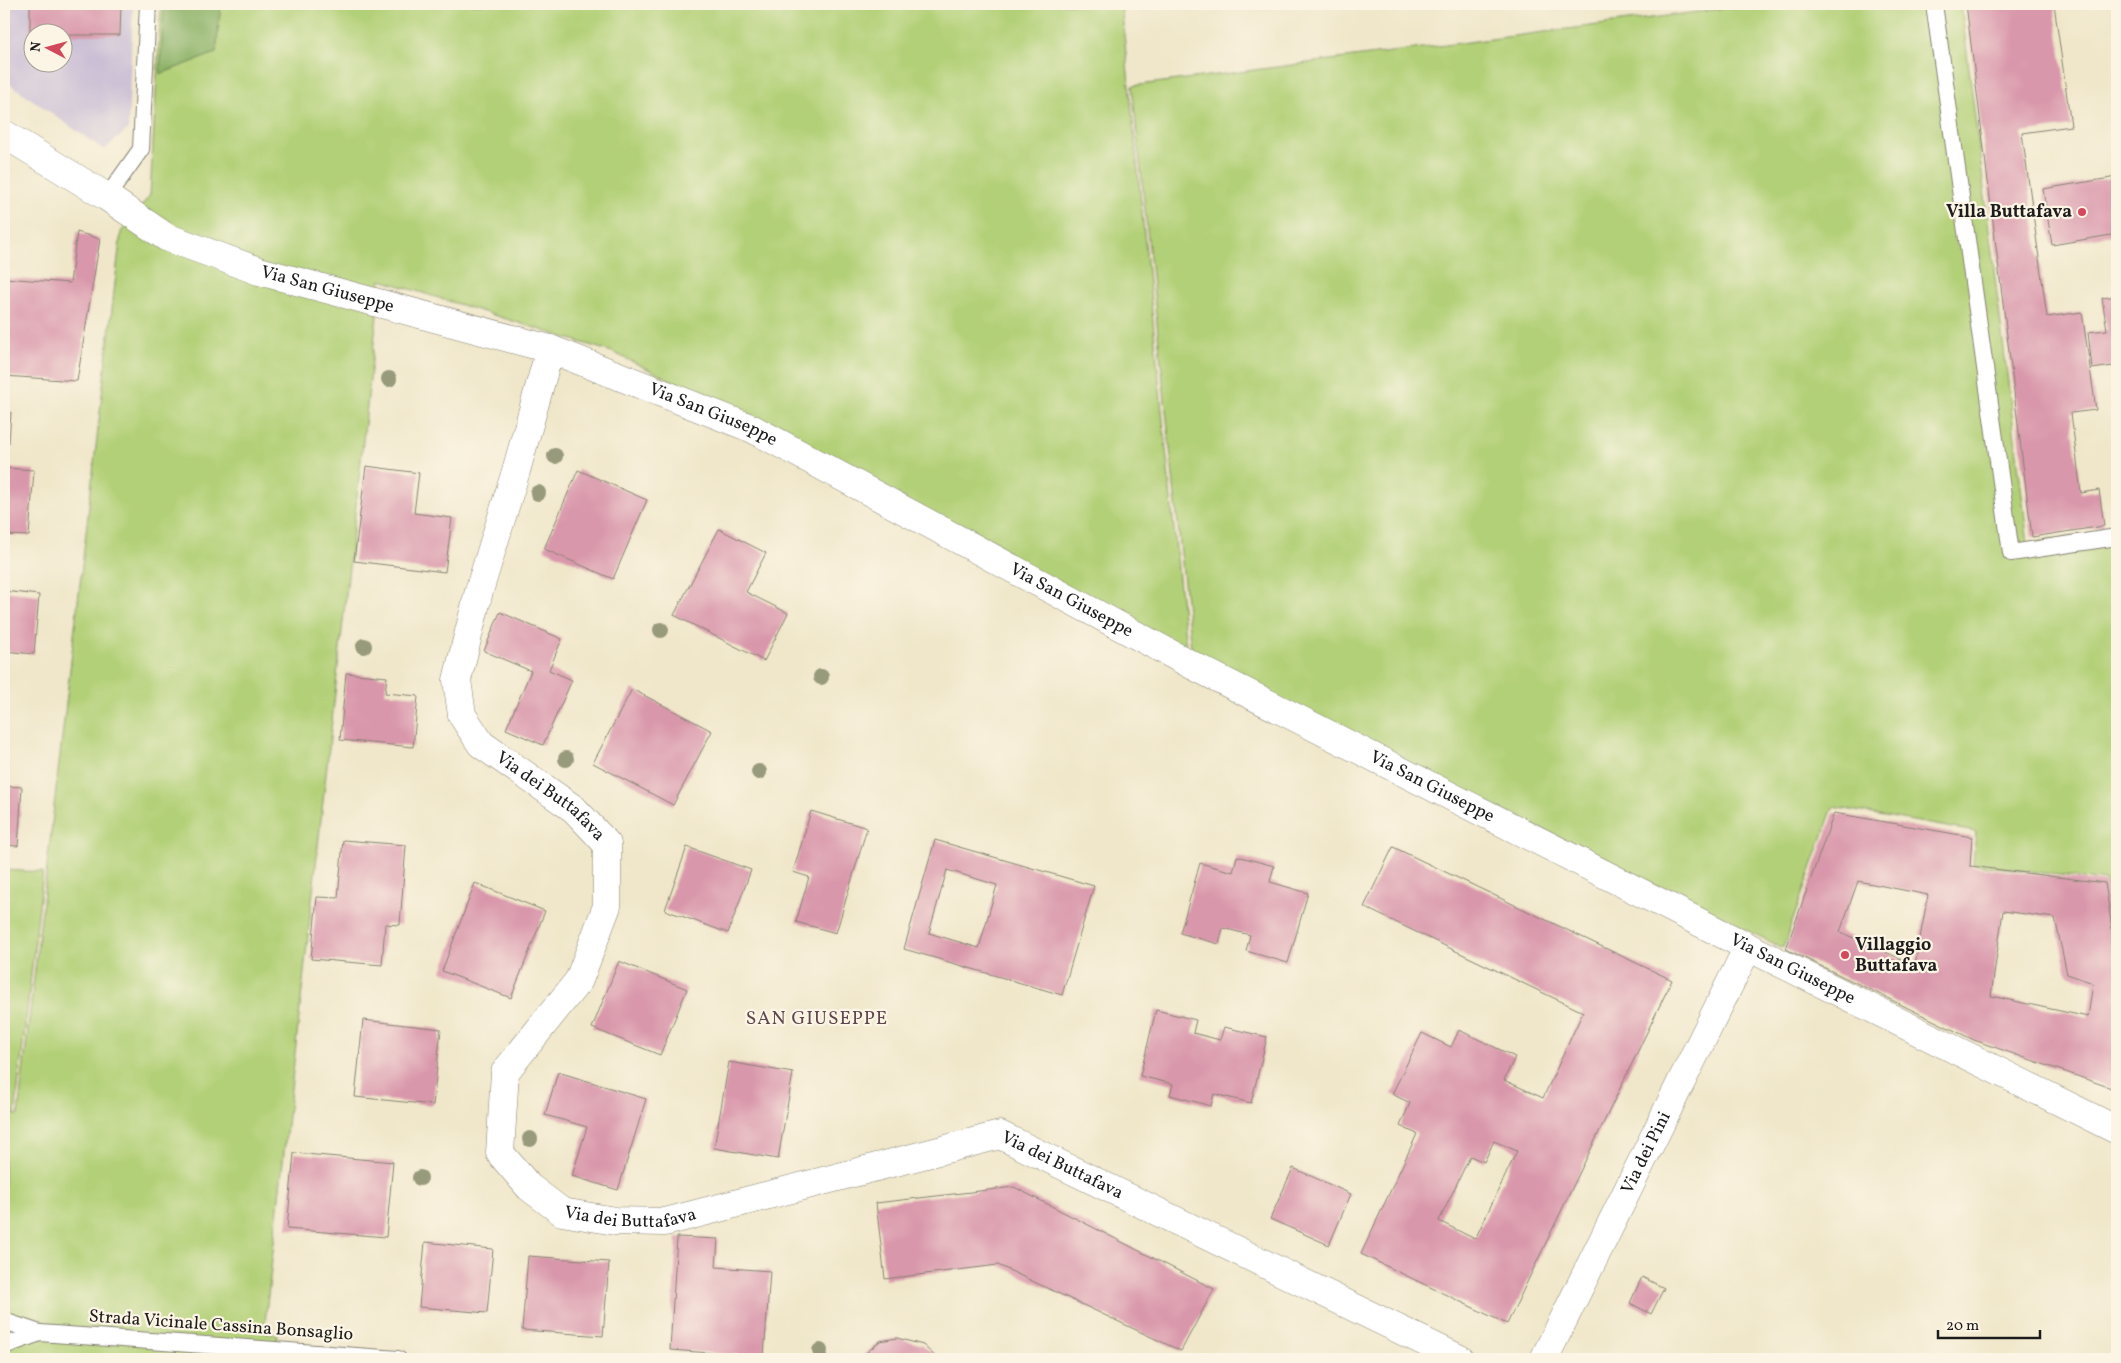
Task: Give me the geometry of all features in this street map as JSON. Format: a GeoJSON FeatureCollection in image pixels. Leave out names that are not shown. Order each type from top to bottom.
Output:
{"type":"FeatureCollection","features":[{"type":"Feature","properties":{"kind":"street","name":"Via San Giuseppe"},"geometry":{"type":"LineString","coordinates":[[4,134],[107,197],[166,236],[259,271],[550,349],[753,428],[1188,663],[1748,947],[2117,1130]]}},
{"type":"Feature","properties":{"kind":"street","name":"Via dei Buttafava"},"geometry":{"type":"LineString","coordinates":[[550,349],[516,471],[479,590],[457,680],[462,715],[481,744],[574,809],[607,844],[607,906],[579,980],[504,1072],[500,1153],[529,1187],[562,1212],[615,1221],[665,1222],[1000,1135],[1460,1359]]}},
{"type":"Feature","properties":{"kind":"street","name":"Via dei Pini"},"geometry":{"type":"LineString","coordinates":[[1544,1359],[1748,947]]}},
{"type":"Feature","properties":{"kind":"lane"},"geometry":{"type":"LineString","coordinates":[[107,197],[141,149],[148,4]]}},
{"type":"Feature","properties":{"kind":"lane"},"geometry":{"type":"LineString","coordinates":[[1934,4],[2011,553],[2117,537]]}},
{"type":"Feature","properties":{"kind":"lane","name":"Strada Vicinale Cassina Bonsaglio"},"geometry":{"type":"LineString","coordinates":[[4,1321],[40,1333],[398,1359]]}},
{"type":"Feature","properties":{"kind":"lane","name":"Strada Vicinale Cassina Bonsaglio"},"geometry":{"type":"LineString","coordinates":[[4,1346],[40,1333]]}},
{"type":"Feature","properties":{"kind":"shaded area"},"geometry":{"type":"Polygon","coordinates":[[[4,4],[133,4],[128,129],[104,150],[4,80],[4,4]]]}},
{"type":"Feature","properties":{"kind":"green space"},"geometry":{"type":"Polygon","coordinates":[[[161,4],[1121,4],[1187,658],[747,416],[612,352],[381,280],[264,1332],[277,1334],[277,1359],[4,1359],[4,1115],[18,1115],[121,232],[150,195],[161,4]]]}},
{"type":"Feature","properties":{"kind":"green space"},"geometry":{"type":"Polygon","coordinates":[[[164,4],[221,4],[216,53],[160,74],[164,4]]]}},
{"type":"Feature","properties":{"kind":"green space"},"geometry":{"type":"Polygon","coordinates":[[[1758,4],[1961,4],[2028,543],[2117,530],[2117,950],[2106,881],[1973,864],[1976,832],[1833,807],[1783,948],[1192,658],[1132,86],[1758,4]]]}},
{"type":"Feature","properties":{"kind":"green space"},"geometry":{"type":"Polygon","coordinates":[[[4,870],[43,872],[15,1114],[4,1113],[4,870]]]}},
{"type":"Feature","properties":{"kind":"building"},"geometry":{"type":"Polygon","coordinates":[[[30,4],[121,4],[120,35],[72,35],[72,22],[30,22],[30,4]]]}},
{"type":"Feature","properties":{"kind":"building"},"geometry":{"type":"Polygon","coordinates":[[[1966,4],[2054,4],[2071,126],[2022,133],[2047,317],[2082,312],[2096,410],[2071,413],[2081,493],[2099,490],[2104,526],[2032,537],[1966,4]]]}},
{"type":"Feature","properties":{"kind":"building","name":"Villa Buttafava"},"geometry":{"type":"Polygon","coordinates":[[[2117,177],[2117,234],[2052,245],[2043,189],[2117,177]]]}},
{"type":"Feature","properties":{"kind":"building"},"geometry":{"type":"Polygon","coordinates":[[[77,232],[100,239],[77,381],[4,376],[4,278],[70,283],[77,232]]]}},
{"type":"Feature","properties":{"kind":"building"},"geometry":{"type":"Polygon","coordinates":[[[2117,296],[2116,387],[2113,366],[2092,369],[2088,332],[2107,330],[2102,298],[2117,296]]]}},
{"type":"Feature","properties":{"kind":"building"},"geometry":{"type":"Polygon","coordinates":[[[4,412],[11,412],[9,443],[4,442],[4,412]]]}},
{"type":"Feature","properties":{"kind":"building"},"geometry":{"type":"Polygon","coordinates":[[[366,466],[419,473],[414,513],[452,518],[445,572],[354,561],[366,466]]]}},
{"type":"Feature","properties":{"kind":"building"},"geometry":{"type":"Polygon","coordinates":[[[4,468],[34,470],[29,536],[4,535],[4,468]]]}},
{"type":"Feature","properties":{"kind":"building"},"geometry":{"type":"Polygon","coordinates":[[[578,470],[647,500],[613,579],[544,549],[578,470]]]}},
{"type":"Feature","properties":{"kind":"building"},"geometry":{"type":"Polygon","coordinates":[[[719,529],[766,553],[746,592],[788,613],[764,661],[674,615],[719,529]]]}},
{"type":"Feature","properties":{"kind":"building"},"geometry":{"type":"Polygon","coordinates":[[[4,591],[39,595],[34,654],[4,651],[4,591]]]}},
{"type":"Feature","properties":{"kind":"building"},"geometry":{"type":"Polygon","coordinates":[[[500,612],[562,639],[549,670],[572,680],[543,745],[506,729],[531,671],[484,651],[500,612]]]}},
{"type":"Feature","properties":{"kind":"building"},"geometry":{"type":"Polygon","coordinates":[[[346,673],[387,677],[385,693],[418,696],[413,747],[340,740],[346,673]]]}},
{"type":"Feature","properties":{"kind":"building"},"geometry":{"type":"Polygon","coordinates":[[[632,689],[712,731],[673,805],[593,763],[632,689]]]}},
{"type":"Feature","properties":{"kind":"building"},"geometry":{"type":"Polygon","coordinates":[[[4,786],[22,787],[18,846],[4,845],[4,786]]]}},
{"type":"Feature","properties":{"kind":"building"},"geometry":{"type":"Polygon","coordinates":[[[811,811],[867,828],[836,933],[796,922],[809,877],[793,872],[811,811]]]}},
{"type":"Feature","properties":{"kind":"building","name":"Villaggio Buttafava"},"geometry":{"type":"Polygon","coordinates":[[[1834,813],[1972,837],[1970,866],[2105,883],[2117,960],[2117,1090],[1974,1040],[1786,949],[1834,813]],[[1858,881],[1840,932],[1915,965],[1928,895],[1858,881]],[[2003,911],[1991,996],[2088,1017],[2093,983],[2067,974],[2055,918],[2003,911]]]}},
{"type":"Feature","properties":{"kind":"building"},"geometry":{"type":"Polygon","coordinates":[[[343,840],[406,845],[400,925],[385,924],[382,965],[311,959],[317,897],[338,898],[343,840]]]}},
{"type":"Feature","properties":{"kind":"building"},"geometry":{"type":"Polygon","coordinates":[[[935,840],[1094,886],[1062,995],[904,949],[935,840]],[[947,870],[929,933],[979,948],[997,885],[947,870]]]}},
{"type":"Feature","properties":{"kind":"building"},"geometry":{"type":"Polygon","coordinates":[[[687,847],[751,870],[728,933],[665,910],[687,847]]]}},
{"type":"Feature","properties":{"kind":"building"},"geometry":{"type":"Polygon","coordinates":[[[1393,847],[1672,980],[1507,1324],[1361,1254],[1417,1134],[1400,1126],[1410,1103],[1392,1094],[1422,1033],[1451,1047],[1459,1030],[1515,1057],[1504,1080],[1543,1098],[1583,1012],[1364,907],[1393,847]],[[1494,1141],[1484,1162],[1470,1156],[1439,1221],[1475,1239],[1517,1151],[1494,1141]]]}},
{"type":"Feature","properties":{"kind":"building"},"geometry":{"type":"Polygon","coordinates":[[[1237,856],[1274,866],[1270,882],[1308,893],[1288,963],[1246,951],[1250,935],[1223,928],[1219,944],[1180,933],[1200,863],[1233,872],[1237,856]]]}},
{"type":"Feature","properties":{"kind":"building"},"geometry":{"type":"Polygon","coordinates":[[[475,883],[545,911],[511,998],[442,971],[475,883]]]}},
{"type":"Feature","properties":{"kind":"building"},"geometry":{"type":"Polygon","coordinates":[[[619,961],[687,989],[660,1055],[592,1028],[619,961]]]}},
{"type":"Feature","properties":{"kind":"building"},"geometry":{"type":"Polygon","coordinates":[[[1156,1010],[1196,1020],[1193,1033],[1220,1040],[1224,1027],[1267,1037],[1251,1103],[1214,1094],[1211,1106],[1170,1095],[1173,1084],[1140,1076],[1156,1010]]]}},
{"type":"Feature","properties":{"kind":"building"},"geometry":{"type":"Polygon","coordinates":[[[363,1020],[441,1029],[433,1105],[355,1097],[363,1020]]]}},
{"type":"Feature","properties":{"kind":"building"},"geometry":{"type":"Polygon","coordinates":[[[729,1062],[793,1073],[778,1159],[714,1148],[729,1062]]]}},
{"type":"Feature","properties":{"kind":"building"},"geometry":{"type":"Polygon","coordinates":[[[558,1072],[646,1099],[618,1190],[572,1176],[587,1127],[545,1115],[558,1072]]]}},
{"type":"Feature","properties":{"kind":"building"},"geometry":{"type":"Polygon","coordinates":[[[294,1153],[393,1162],[386,1237],[287,1229],[294,1153]]]}},
{"type":"Feature","properties":{"kind":"building"},"geometry":{"type":"Polygon","coordinates":[[[1293,1168],[1351,1194],[1329,1245],[1270,1219],[1293,1168]]]}},
{"type":"Feature","properties":{"kind":"building"},"geometry":{"type":"Polygon","coordinates":[[[1014,1187],[1214,1289],[1181,1351],[998,1265],[885,1279],[876,1203],[1014,1187]]]}},
{"type":"Feature","properties":{"kind":"building"},"geometry":{"type":"Polygon","coordinates":[[[677,1237],[718,1239],[716,1267],[770,1271],[764,1357],[670,1350],[677,1237]]]}},
{"type":"Feature","properties":{"kind":"building"},"geometry":{"type":"Polygon","coordinates":[[[425,1242],[493,1249],[487,1313],[419,1307],[425,1242]]]}},
{"type":"Feature","properties":{"kind":"building"},"geometry":{"type":"Polygon","coordinates":[[[528,1256],[609,1262],[603,1336],[522,1330],[528,1256]]]}},
{"type":"Feature","properties":{"kind":"building"},"geometry":{"type":"Polygon","coordinates":[[[1642,1277],[1664,1288],[1651,1314],[1630,1303],[1642,1277]]]}},
{"type":"Feature","properties":{"kind":"building"},"geometry":{"type":"Polygon","coordinates":[[[897,1338],[923,1345],[938,1359],[859,1359],[880,1341],[897,1338]]]}},
{"type":"Feature","properties":{"kind":"place","name":"Villa Buttafava"},"geometry":{"type":"Point","coordinates":[2082,212]}},
{"type":"Feature","properties":{"kind":"place","name":"Villaggio Buttafava"},"geometry":{"type":"Point","coordinates":[1845,955]}},
{"type":"Feature","properties":{"kind":"district","name":"SAN GIUSEPPE"},"geometry":{"type":"Point","coordinates":[817,1019]}}]}
